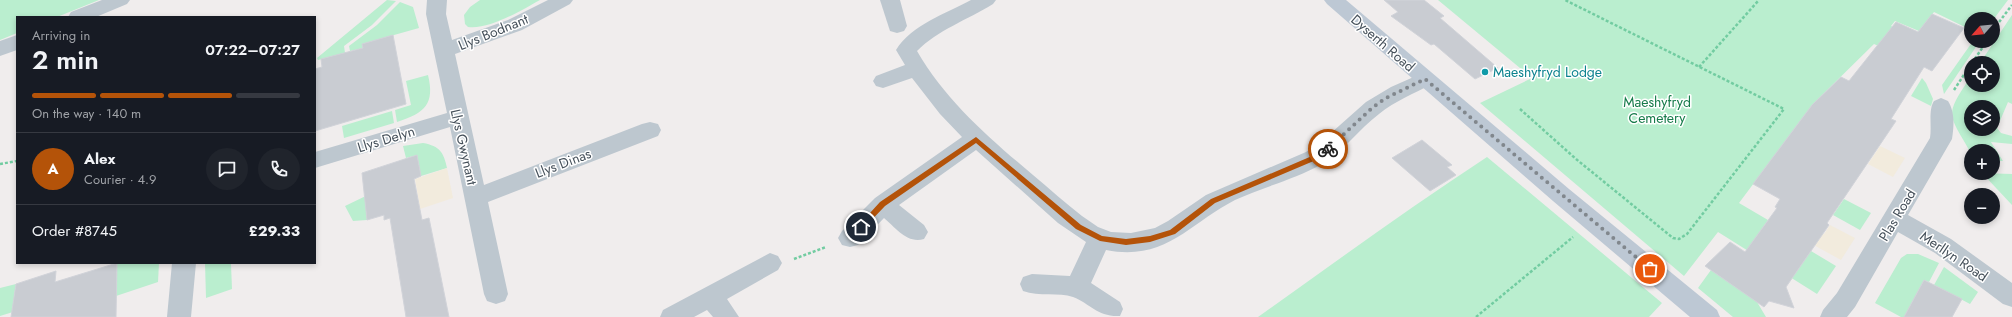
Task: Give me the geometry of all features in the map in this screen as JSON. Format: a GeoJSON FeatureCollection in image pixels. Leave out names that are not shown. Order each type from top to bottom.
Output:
{"type":"FeatureCollection","features":[{"type":"Feature","properties":{"kind":"main road","name":"Dyserth Road"},"geometry":{"type":"LineString","coordinates":[[1334,0],[1561,195],[1708,317]]}},
{"type":"Feature","properties":{"kind":"street"},"geometry":{"type":"LineString","coordinates":[[80,16],[120,0]]}},
{"type":"Feature","properties":{"kind":"street","name":"Llys Gwynant"},"geometry":{"type":"LineString","coordinates":[[437,0],[436,14],[443,51],[476,196],[496,294]]}},
{"type":"Feature","properties":{"kind":"street","name":"Llys Bodnant"},"geometry":{"type":"LineString","coordinates":[[443,51],[515,25],[563,0]]}},
{"type":"Feature","properties":{"kind":"street"},"geometry":{"type":"LineString","coordinates":[[890,0],[890,6],[897,26]]}},
{"type":"Feature","properties":{"kind":"street"},"geometry":{"type":"LineString","coordinates":[[986,0],[929,30],[914,41],[906,50],[916,69],[939,100],[976,139],[1079,227],[1100,238],[1126,242],[1150,239],[1172,232],[1213,201],[1314,158],[1324,152],[1372,108],[1386,98],[1425,79]]}},
{"type":"Feature","properties":{"kind":"street"},"geometry":{"type":"LineString","coordinates":[[0,49],[16,42]]}},
{"type":"Feature","properties":{"kind":"street"},"geometry":{"type":"LineString","coordinates":[[883,81],[916,69]]}},
{"type":"Feature","properties":{"kind":"street","name":"Plas Road"},"geometry":{"type":"LineString","coordinates":[[1832,317],[1846,300],[1941,139],[1943,126],[1941,106]]}},
{"type":"Feature","properties":{"kind":"street","name":"Llys Delyn"},"geometry":{"type":"LineString","coordinates":[[316,160],[458,117]]}},
{"type":"Feature","properties":{"kind":"street","name":"Llys Dinas"},"geometry":{"type":"LineString","coordinates":[[476,196],[650,130]]}},
{"type":"Feature","properties":{"kind":"street"},"geometry":{"type":"LineString","coordinates":[[850,238],[883,204],[976,139]]}},
{"type":"Feature","properties":{"kind":"street"},"geometry":{"type":"LineString","coordinates":[[883,204],[916,232]]}},
{"type":"Feature","properties":{"kind":"street","name":"Merllyn Road"},"geometry":{"type":"LineString","coordinates":[[1894,219],[1943,246],[2012,297]]}},
{"type":"Feature","properties":{"kind":"street"},"geometry":{"type":"LineString","coordinates":[[1077,287],[1100,238]]}},
{"type":"Feature","properties":{"kind":"street"},"geometry":{"type":"LineString","coordinates":[[672,317],[770,263]]}},
{"type":"Feature","properties":{"kind":"street"},"geometry":{"type":"LineString","coordinates":[[179,317],[184,264]]}},
{"type":"Feature","properties":{"kind":"street"},"geometry":{"type":"LineString","coordinates":[[1032,284],[1077,287],[1111,309]]}},
{"type":"Feature","properties":{"kind":"street"},"geometry":{"type":"LineString","coordinates":[[711,296],[727,317]]}},
{"type":"Feature","properties":{"kind":"path"},"geometry":{"type":"LineString","coordinates":[[1520,109],[1550,138],[1623,198],[1673,238],[1679,239],[1688,234],[1784,109],[1565,0]]}},
{"type":"Feature","properties":{"kind":"path"},"geometry":{"type":"LineString","coordinates":[[1699,67],[1759,0]]}},
{"type":"Feature","properties":{"kind":"path"},"geometry":{"type":"LineString","coordinates":[[2000,21],[2012,5]]}},
{"type":"Feature","properties":{"kind":"path"},"geometry":{"type":"LineString","coordinates":[[1941,106],[1964,74]]}},
{"type":"Feature","properties":{"kind":"path"},"geometry":{"type":"LineString","coordinates":[[0,164],[16,161]]}},
{"type":"Feature","properties":{"kind":"path"},"geometry":{"type":"LineString","coordinates":[[1476,317],[1578,234]]}},
{"type":"Feature","properties":{"kind":"path"},"geometry":{"type":"LineString","coordinates":[[770,263],[776,260],[780,265],[850,238]]}},
{"type":"Feature","properties":{"kind":"green space"},"geometry":{"type":"Polygon","coordinates":[[[0,0],[99,0],[59,16],[16,16],[16,33],[0,40],[0,0]]]}},
{"type":"Feature","properties":{"kind":"green space"},"geometry":{"type":"Polygon","coordinates":[[[387,0],[396,1],[372,25],[344,46],[345,53],[318,60],[317,58],[387,0]]]}},
{"type":"Feature","properties":{"kind":"green space"},"geometry":{"type":"Polygon","coordinates":[[[480,0],[540,0],[515,14],[495,22],[476,27],[468,27],[465,24],[464,15],[470,7],[480,0]]]}},
{"type":"Feature","properties":{"kind":"green space","name":"Maeshyfryd Cemetery"},"geometry":{"type":"Polygon","coordinates":[[[1438,0],[2008,0],[1999,12],[1964,12],[1964,27],[1934,12],[1919,31],[1895,21],[1891,26],[1914,37],[1899,55],[1874,44],[1813,104],[1739,203],[1768,220],[1749,247],[1795,274],[1811,251],[1836,266],[1817,294],[1718,232],[1684,276],[1480,103],[1532,78],[1438,0]]]}},
{"type":"Feature","properties":{"kind":"green space"},"geometry":{"type":"Polygon","coordinates":[[[400,2],[413,7],[419,28],[362,44],[363,48],[350,51],[349,46],[377,25],[400,2]]]}},
{"type":"Feature","properties":{"kind":"green space"},"geometry":{"type":"Polygon","coordinates":[[[2012,15],[2012,104],[2008,102],[2000,121],[2000,100],[1964,100],[1964,136],[2000,136],[2000,132],[2012,136],[2012,144],[1991,142],[1992,144],[1966,144],[1952,114],[1956,100],[1964,86],[1964,92],[2000,92],[2000,56],[1985,56],[1990,48],[2000,48],[2000,33],[2012,15]]]}},
{"type":"Feature","properties":{"kind":"green space"},"geometry":{"type":"Polygon","coordinates":[[[1968,48],[1975,48],[1970,56],[1964,56],[1964,65],[1944,94],[1942,85],[1968,48]]]}},
{"type":"Feature","properties":{"kind":"green space"},"geometry":{"type":"Polygon","coordinates":[[[428,75],[430,93],[426,106],[415,115],[397,122],[395,110],[411,105],[406,81],[428,75]]]}},
{"type":"Feature","properties":{"kind":"green space"},"geometry":{"type":"Polygon","coordinates":[[[1922,78],[1926,83],[1933,99],[1931,106],[1911,96],[1922,78]]]}},
{"type":"Feature","properties":{"kind":"green space"},"geometry":{"type":"Polygon","coordinates":[[[392,111],[394,123],[344,138],[342,126],[392,111]]]}},
{"type":"Feature","properties":{"kind":"green space"},"geometry":{"type":"Polygon","coordinates":[[[423,143],[434,146],[443,154],[447,168],[421,176],[417,155],[406,158],[403,146],[423,143]]]}},
{"type":"Feature","properties":{"kind":"green space"},"geometry":{"type":"Polygon","coordinates":[[[1487,157],[1662,303],[1649,317],[1258,317],[1400,216],[1487,157]]]}},
{"type":"Feature","properties":{"kind":"green space"},"geometry":{"type":"Polygon","coordinates":[[[2000,174],[2012,174],[2012,205],[2000,192],[2000,188],[1996,188],[1989,180],[2000,180],[2000,174]]]}},
{"type":"Feature","properties":{"kind":"green space"},"geometry":{"type":"Polygon","coordinates":[[[374,192],[366,208],[367,220],[353,221],[345,206],[374,192]]]}},
{"type":"Feature","properties":{"kind":"green space"},"geometry":{"type":"Polygon","coordinates":[[[1844,199],[1871,213],[1860,230],[1833,215],[1844,199]]]}},
{"type":"Feature","properties":{"kind":"green space"},"geometry":{"type":"Polygon","coordinates":[[[1907,254],[1918,254],[1939,263],[1929,282],[1924,280],[1904,317],[1901,317],[1875,303],[1901,258],[1907,254]]]}},
{"type":"Feature","properties":{"kind":"green space"},"geometry":{"type":"Polygon","coordinates":[[[117,264],[159,264],[158,282],[116,296],[117,264]]]}},
{"type":"Feature","properties":{"kind":"green space"},"geometry":{"type":"Polygon","coordinates":[[[205,264],[231,264],[232,289],[206,298],[205,264]]]}},
{"type":"Feature","properties":{"kind":"green space"},"geometry":{"type":"Polygon","coordinates":[[[1944,267],[1978,292],[1970,304],[1934,285],[1944,267]]]}},
{"type":"Feature","properties":{"kind":"green space"},"geometry":{"type":"Polygon","coordinates":[[[1711,270],[1728,282],[1730,280],[1757,302],[1766,317],[1733,317],[1698,288],[1711,270]]]}},
{"type":"Feature","properties":{"kind":"green space"},"geometry":{"type":"Polygon","coordinates":[[[55,283],[58,298],[0,316],[0,288],[16,284],[14,296],[55,283]]]}},
{"type":"Feature","properties":{"kind":"sand"},"geometry":{"type":"Polygon","coordinates":[[[1880,146],[1905,158],[1893,177],[1868,164],[1880,146]]]}},
{"type":"Feature","properties":{"kind":"sand"},"geometry":{"type":"Polygon","coordinates":[[[447,168],[453,198],[420,209],[415,179],[447,168]]]}},
{"type":"Feature","properties":{"kind":"sand"},"geometry":{"type":"Polygon","coordinates":[[[1830,225],[1855,238],[1841,260],[1810,243],[1818,231],[1824,234],[1830,225]]]}},
{"type":"Feature","properties":{"kind":"building"},"geometry":{"type":"Polygon","coordinates":[[[1384,0],[1424,0],[1444,16],[1440,18],[1498,68],[1475,79],[1434,44],[1431,45],[1391,16],[1398,12],[1384,0]]]}},
{"type":"Feature","properties":{"kind":"building"},"geometry":{"type":"Polygon","coordinates":[[[1932,14],[1964,28],[1932,71],[1924,67],[1891,119],[1896,121],[1827,223],[1829,225],[1786,287],[1794,308],[1769,301],[1764,307],[1705,266],[1730,242],[1745,252],[1777,208],[1775,207],[1780,199],[1753,184],[1812,105],[1841,77],[1849,81],[1896,22],[1918,32],[1932,14]]]}},
{"type":"Feature","properties":{"kind":"building"},"geometry":{"type":"Polygon","coordinates":[[[393,35],[406,104],[316,131],[316,69],[322,67],[321,59],[363,48],[362,44],[393,35]]]}},
{"type":"Feature","properties":{"kind":"building"},"geometry":{"type":"Polygon","coordinates":[[[1422,140],[1452,165],[1447,167],[1456,175],[1430,191],[1392,158],[1422,140]]]}},
{"type":"Feature","properties":{"kind":"building"},"geometry":{"type":"Polygon","coordinates":[[[417,155],[421,176],[414,179],[422,220],[429,218],[449,317],[406,317],[390,218],[384,220],[384,215],[367,220],[362,173],[417,155]]]}},
{"type":"Feature","properties":{"kind":"building"},"geometry":{"type":"Polygon","coordinates":[[[117,264],[116,317],[11,317],[16,284],[56,271],[55,282],[117,264]]]}},
{"type":"Feature","properties":{"kind":"building"},"geometry":{"type":"Polygon","coordinates":[[[1924,280],[1962,299],[1952,317],[1904,317],[1924,280]]]}},
{"type":"Feature","properties":{"kind":"way so far"},"geometry":{"type":"LineString","coordinates":[[1328,149],[1372,108],[1386,98],[1425,79],[1650,269]]}},
{"type":"Feature","properties":{"kind":"place","name":"Maeshyfryd Lodge"},"geometry":{"type":"Point","coordinates":[1485,72]}},
{"type":"Feature","properties":{"kind":"route"},"geometry":{"type":"LineString","coordinates":[[861,227],[883,204],[976,139],[1079,227],[1100,238],[1126,242],[1150,239],[1172,232],[1213,201],[1314,158],[1328,149]]}}]}
